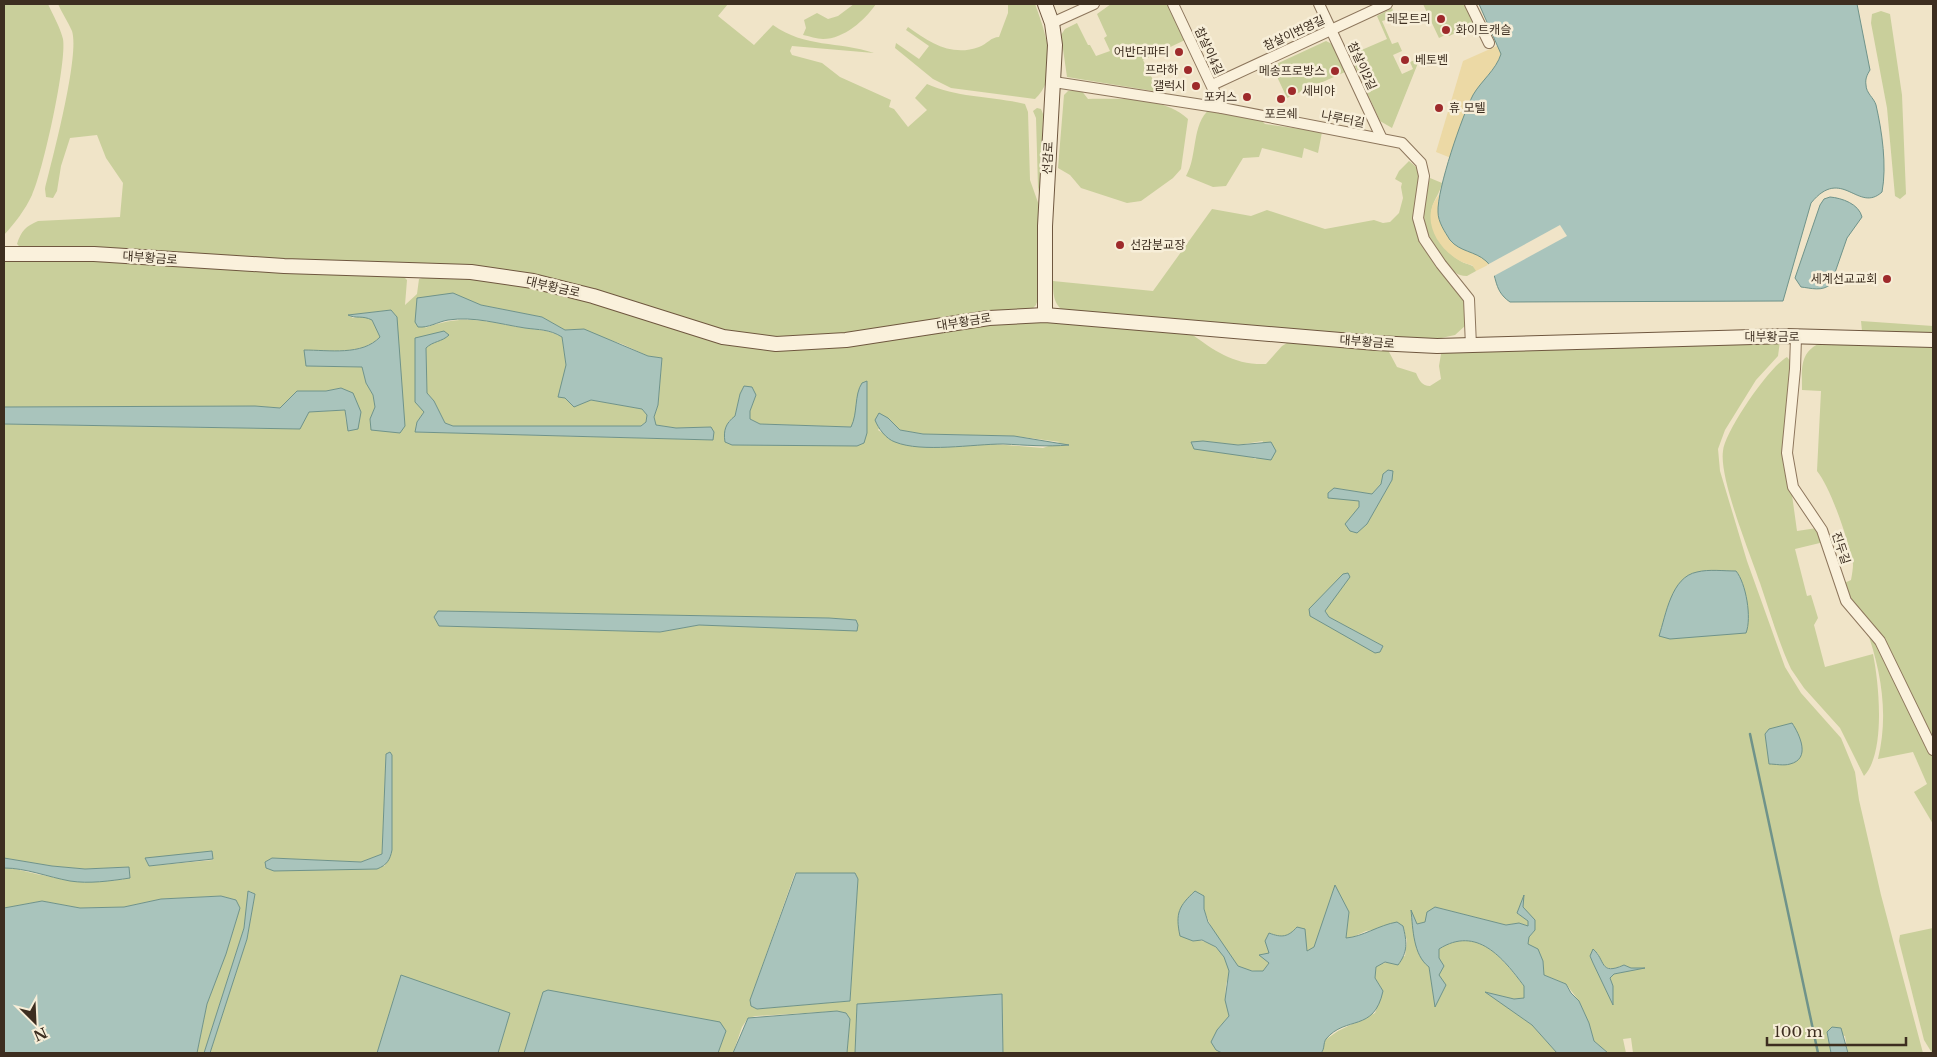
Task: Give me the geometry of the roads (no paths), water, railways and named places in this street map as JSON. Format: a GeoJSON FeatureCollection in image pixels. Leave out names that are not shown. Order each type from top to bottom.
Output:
{"type":"FeatureCollection","features":[{"type":"Feature","properties":{"kind":"main road","name":"선감로"},"geometry":{"type":"LineString","coordinates":[[1045,4],[1052,23],[1054,82],[1050,104],[1045,226],[1045,315]]}},
{"type":"Feature","properties":{"kind":"main road","name":"대부황금로"},"geometry":{"type":"LineString","coordinates":[[4,254],[94,254],[284,266],[470,272],[534,281],[593,296],[723,337],[776,344],[846,340],[989,318],[1045,315],[1376,344],[1471,346],[1623,340],[1796,337],[1933,340]]}},
{"type":"Feature","properties":{"kind":"street"},"geometry":{"type":"LineString","coordinates":[[1052,23],[1094,4]]}},
{"type":"Feature","properties":{"kind":"street","name":"참살이4길"},"geometry":{"type":"LineString","coordinates":[[1173,4],[1222,108]]}},
{"type":"Feature","properties":{"kind":"street","name":"참살이2길"},"geometry":{"type":"LineString","coordinates":[[1319,4],[1382,139]]}},
{"type":"Feature","properties":{"kind":"street","name":"참살이번영길"},"geometry":{"type":"LineString","coordinates":[[1212,85],[1387,4]]}},
{"type":"Feature","properties":{"kind":"street"},"geometry":{"type":"LineString","coordinates":[[1470,4],[1489,42]]}},
{"type":"Feature","properties":{"kind":"street","name":"나루터길"},"geometry":{"type":"LineString","coordinates":[[1054,82],[1222,108],[1402,143],[1421,163],[1424,176],[1418,218],[1424,239],[1469,299],[1471,346]]}},
{"type":"Feature","properties":{"kind":"street","name":"진두길"},"geometry":{"type":"LineString","coordinates":[[1796,337],[1787,453],[1793,487],[1822,530],[1846,601],[1880,641],[1933,750]]}},
{"type":"Feature","properties":{"kind":"water"},"geometry":{"type":"Polygon","coordinates":[[[1479,4],[1857,4],[1870,70],[1866,79],[1866,88],[1876,105],[1882,137],[1884,171],[1882,192],[1873,197],[1865,198],[1841,189],[1832,188],[1822,193],[1811,203],[1783,301],[1510,302],[1500,292],[1493,271],[1486,261],[1454,244],[1440,223],[1438,216],[1441,187],[1463,119],[1473,95],[1496,65],[1501,54],[1479,4]]]}},
{"type":"Feature","properties":{"kind":"water"},"geometry":{"type":"Polygon","coordinates":[[[1830,197],[1854,205],[1862,217],[1847,238],[1831,284],[1820,289],[1801,287],[1795,278],[1820,205],[1824,199],[1830,197]]]}},
{"type":"Feature","properties":{"kind":"water"},"geometry":{"type":"Polygon","coordinates":[[[453,293],[481,305],[542,317],[565,330],[584,329],[648,356],[662,358],[658,405],[654,417],[656,425],[676,428],[711,427],[714,432],[713,440],[415,432],[417,422],[424,412],[415,402],[415,338],[444,331],[449,335],[426,348],[427,393],[434,401],[445,423],[453,426],[641,426],[646,422],[647,415],[642,409],[591,400],[574,407],[565,398],[558,397],[566,365],[562,337],[553,332],[467,319],[448,320],[426,327],[418,327],[415,322],[417,298],[453,293]]]}},
{"type":"Feature","properties":{"kind":"water"},"geometry":{"type":"Polygon","coordinates":[[[391,310],[397,317],[405,426],[400,433],[371,430],[370,419],[375,407],[373,395],[366,383],[362,367],[306,366],[304,350],[345,351],[373,343],[380,337],[372,320],[348,315],[391,310]]]}},
{"type":"Feature","properties":{"kind":"water"},"geometry":{"type":"Polygon","coordinates":[[[867,381],[867,433],[864,443],[857,446],[732,445],[725,442],[724,434],[726,427],[735,416],[740,394],[744,386],[752,387],[756,395],[750,411],[750,419],[760,424],[851,427],[860,388],[862,383],[867,381]]]}},
{"type":"Feature","properties":{"kind":"water"},"geometry":{"type":"Polygon","coordinates":[[[341,388],[353,393],[361,412],[358,429],[348,431],[345,410],[309,412],[300,429],[4,424],[4,407],[255,406],[280,408],[297,391],[326,391],[341,388]]]}},
{"type":"Feature","properties":{"kind":"water"},"geometry":{"type":"Polygon","coordinates":[[[879,413],[888,418],[900,430],[923,434],[1014,436],[1069,445],[1003,444],[919,447],[906,445],[892,441],[883,433],[875,420],[879,413]]]}},
{"type":"Feature","properties":{"kind":"water"},"geometry":{"type":"Polygon","coordinates":[[[1203,441],[1238,445],[1271,442],[1276,451],[1271,460],[1194,449],[1191,442],[1203,441]]]}},
{"type":"Feature","properties":{"kind":"water"},"geometry":{"type":"Polygon","coordinates":[[[1388,470],[1393,471],[1392,480],[1367,524],[1357,533],[1350,531],[1345,524],[1359,507],[1359,501],[1328,498],[1328,493],[1334,488],[1372,494],[1381,484],[1383,474],[1388,470]]]}},
{"type":"Feature","properties":{"kind":"water"},"geometry":{"type":"Polygon","coordinates":[[[1711,570],[1736,571],[1743,584],[1747,601],[1748,627],[1746,633],[1670,639],[1659,636],[1675,589],[1688,575],[1711,570]]]}},
{"type":"Feature","properties":{"kind":"water"},"geometry":{"type":"Polygon","coordinates":[[[1348,573],[1350,577],[1325,611],[1329,617],[1383,646],[1380,652],[1375,653],[1310,616],[1309,609],[1343,574],[1348,573]]]}},
{"type":"Feature","properties":{"kind":"water"},"geometry":{"type":"Polygon","coordinates":[[[438,611],[829,618],[856,620],[858,625],[857,631],[699,625],[660,632],[439,626],[434,617],[438,611]]]}},
{"type":"Feature","properties":{"kind":"water"},"geometry":{"type":"Polygon","coordinates":[[[1792,723],[1802,746],[1800,757],[1788,765],[1769,764],[1765,734],[1769,729],[1792,723]]]}},
{"type":"Feature","properties":{"kind":"water"},"geometry":{"type":"Polygon","coordinates":[[[390,752],[392,755],[392,850],[386,864],[377,869],[274,871],[266,868],[265,862],[272,858],[361,862],[382,854],[386,754],[390,752]]]}},
{"type":"Feature","properties":{"kind":"water"},"geometry":{"type":"Polygon","coordinates":[[[212,851],[213,859],[149,866],[145,858],[212,851]]]}},
{"type":"Feature","properties":{"kind":"water"},"geometry":{"type":"Polygon","coordinates":[[[4,858],[85,869],[129,867],[130,878],[92,882],[70,881],[29,871],[4,868],[4,858]]]}},
{"type":"Feature","properties":{"kind":"water"},"geometry":{"type":"Polygon","coordinates":[[[796,873],[855,873],[858,879],[850,1001],[757,1009],[751,1006],[750,1000],[796,873]]]}},
{"type":"Feature","properties":{"kind":"water"},"geometry":{"type":"Polygon","coordinates":[[[1335,885],[1349,912],[1346,938],[1358,936],[1397,922],[1403,926],[1406,947],[1404,956],[1398,965],[1385,962],[1376,967],[1375,978],[1383,991],[1379,1004],[1373,1013],[1359,1022],[1342,1027],[1334,1032],[1326,1039],[1321,1053],[1222,1053],[1216,1050],[1211,1042],[1217,1030],[1229,1016],[1225,1000],[1229,971],[1224,957],[1216,947],[1202,940],[1193,941],[1180,936],[1178,916],[1185,901],[1195,891],[1204,896],[1204,909],[1208,922],[1238,966],[1252,971],[1263,971],[1269,963],[1259,955],[1269,953],[1265,941],[1269,933],[1285,936],[1297,927],[1305,929],[1307,951],[1314,947],[1335,885]]]}},
{"type":"Feature","properties":{"kind":"water"},"geometry":{"type":"Polygon","coordinates":[[[248,891],[255,894],[247,939],[210,1053],[204,1053],[244,928],[248,891]]]}},
{"type":"Feature","properties":{"kind":"water"},"geometry":{"type":"Polygon","coordinates":[[[1524,895],[1523,907],[1535,920],[1535,930],[1529,937],[1528,944],[1538,949],[1543,961],[1544,975],[1566,984],[1579,1001],[1589,1023],[1594,1041],[1608,1053],[1557,1053],[1532,1025],[1485,992],[1514,999],[1524,998],[1524,986],[1498,956],[1488,948],[1477,943],[1465,941],[1453,943],[1439,949],[1439,958],[1444,966],[1439,975],[1446,985],[1435,1007],[1429,967],[1417,949],[1413,933],[1411,910],[1417,924],[1425,922],[1427,912],[1435,907],[1506,925],[1519,923],[1528,926],[1528,921],[1517,913],[1524,895]]]}},
{"type":"Feature","properties":{"kind":"water"},"geometry":{"type":"Polygon","coordinates":[[[221,896],[236,900],[240,908],[226,954],[207,1004],[197,1053],[4,1053],[4,908],[42,901],[80,908],[124,907],[161,899],[221,896]]]}},
{"type":"Feature","properties":{"kind":"water"},"geometry":{"type":"Polygon","coordinates":[[[1593,949],[1607,968],[1616,968],[1624,965],[1631,968],[1645,968],[1614,974],[1610,978],[1613,986],[1613,1005],[1590,956],[1593,949]]]}},
{"type":"Feature","properties":{"kind":"water"},"geometry":{"type":"Polygon","coordinates":[[[401,975],[510,1013],[498,1053],[377,1053],[401,975]]]}},
{"type":"Feature","properties":{"kind":"water"},"geometry":{"type":"Polygon","coordinates":[[[548,990],[720,1022],[726,1031],[718,1053],[524,1053],[543,992],[548,990]]]}},
{"type":"Feature","properties":{"kind":"water"},"geometry":{"type":"Polygon","coordinates":[[[1002,994],[1003,1053],[855,1053],[857,1004],[1002,994]]]}},
{"type":"Feature","properties":{"kind":"water"},"geometry":{"type":"Polygon","coordinates":[[[837,1011],[846,1013],[850,1019],[847,1053],[733,1053],[748,1018],[837,1011]]]}},
{"type":"Feature","properties":{"kind":"water"},"geometry":{"type":"Polygon","coordinates":[[[1832,1027],[1841,1028],[1848,1053],[1831,1053],[1827,1032],[1832,1027]]]}},
{"type":"Feature","properties":{"kind":"waterway"},"geometry":{"type":"LineString","coordinates":[[1750,734],[1818,1053]]}},
{"type":"Feature","properties":{"kind":"place","name":"레몬트리"},"geometry":{"type":"Point","coordinates":[1441,19]}},
{"type":"Feature","properties":{"kind":"place","name":"화이트캐슬"},"geometry":{"type":"Point","coordinates":[1446,30]}},
{"type":"Feature","properties":{"kind":"place","name":"어반더파티"},"geometry":{"type":"Point","coordinates":[1179,52]}},
{"type":"Feature","properties":{"kind":"place","name":"베토벤"},"geometry":{"type":"Point","coordinates":[1405,60]}},
{"type":"Feature","properties":{"kind":"place","name":"프라하"},"geometry":{"type":"Point","coordinates":[1188,70]}},
{"type":"Feature","properties":{"kind":"place","name":"메송프로방스"},"geometry":{"type":"Point","coordinates":[1335,71]}},
{"type":"Feature","properties":{"kind":"place","name":"갤럭시"},"geometry":{"type":"Point","coordinates":[1196,86]}},
{"type":"Feature","properties":{"kind":"place","name":"세비야"},"geometry":{"type":"Point","coordinates":[1292,91]}},
{"type":"Feature","properties":{"kind":"place","name":"포커스"},"geometry":{"type":"Point","coordinates":[1247,97]}},
{"type":"Feature","properties":{"kind":"place","name":"포르쉐"},"geometry":{"type":"Point","coordinates":[1281,99]}},
{"type":"Feature","properties":{"kind":"place","name":"휴 모텔"},"geometry":{"type":"Point","coordinates":[1439,108]}},
{"type":"Feature","properties":{"kind":"place","name":"선감분교장"},"geometry":{"type":"Point","coordinates":[1120,245]}},
{"type":"Feature","properties":{"kind":"place","name":"세계선교교회"},"geometry":{"type":"Point","coordinates":[1887,279]}}]}
